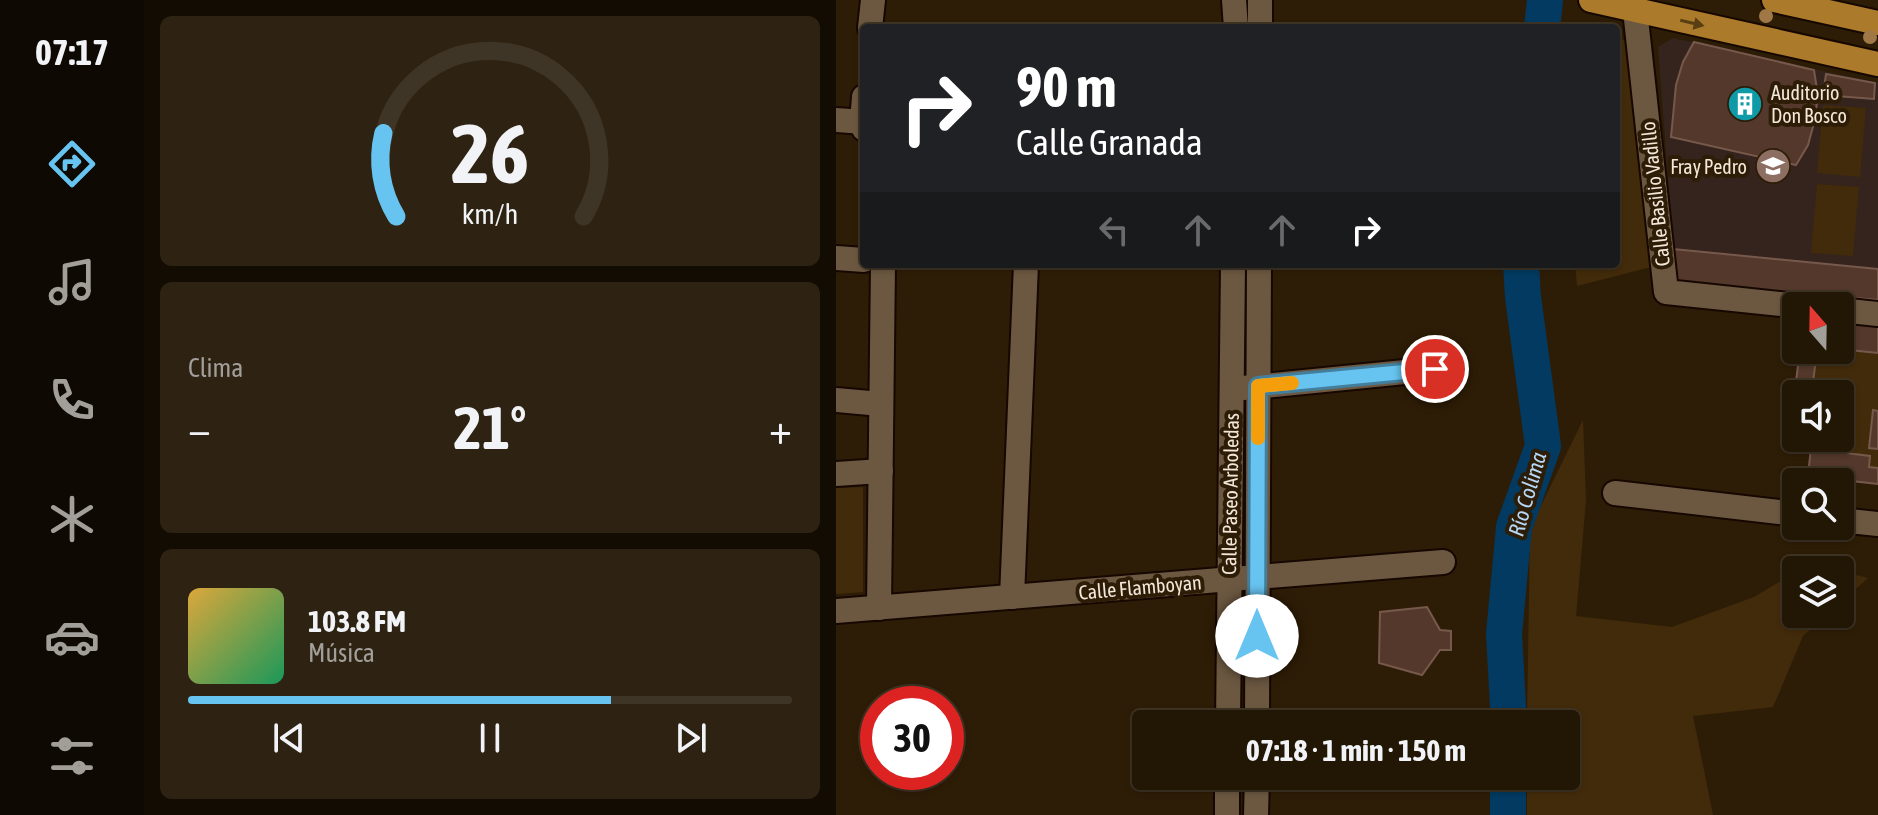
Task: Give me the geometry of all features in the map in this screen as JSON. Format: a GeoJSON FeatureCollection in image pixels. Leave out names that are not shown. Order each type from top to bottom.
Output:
{"type":"FeatureCollection","features":[{"type":"Feature","properties":{"kind":"main road"},"geometry":{"type":"LineString","coordinates":[[1591,0],[1878,64]]}},
{"type":"Feature","properties":{"kind":"main road"},"geometry":{"type":"LineString","coordinates":[[1774,0],[1878,23]]}},
{"type":"Feature","properties":{"kind":"street"},"geometry":{"type":"LineString","coordinates":[[870,24],[873,0]]}},
{"type":"Feature","properties":{"kind":"street"},"geometry":{"type":"LineString","coordinates":[[1234,0],[1236,24]]}},
{"type":"Feature","properties":{"kind":"street"},"geometry":{"type":"LineString","coordinates":[[1260,0],[1260,24]]}},
{"type":"Feature","properties":{"kind":"street","name":"Calle Basilio Vadillo"},"geometry":{"type":"LineString","coordinates":[[1626,8],[1666,292],[1782,304]]}},
{"type":"Feature","properties":{"kind":"street"},"geometry":{"type":"LineString","coordinates":[[836,120],[860,117]]}},
{"type":"Feature","properties":{"kind":"street"},"geometry":{"type":"LineString","coordinates":[[836,258],[860,260]]}},
{"type":"Feature","properties":{"kind":"street"},"geometry":{"type":"LineString","coordinates":[[879,608],[883,268]]}},
{"type":"Feature","properties":{"kind":"street"},"geometry":{"type":"LineString","coordinates":[[1012,597],[1026,268]]}},
{"type":"Feature","properties":{"kind":"street","name":"Calle Paseo Arboledas"},"geometry":{"type":"LineString","coordinates":[[1228,710],[1233,268]]}},
{"type":"Feature","properties":{"kind":"street","name":"Calle Paseo Arboledas"},"geometry":{"type":"LineString","coordinates":[[1257,710],[1259,268]]}},
{"type":"Feature","properties":{"kind":"street"},"geometry":{"type":"LineString","coordinates":[[1854,311],[1878,314]]}},
{"type":"Feature","properties":{"kind":"street"},"geometry":{"type":"LineString","coordinates":[[1232,327],[1258,326]]}},
{"type":"Feature","properties":{"kind":"street"},"geometry":{"type":"LineString","coordinates":[[1231,389],[1435,369]]}},
{"type":"Feature","properties":{"kind":"street"},"geometry":{"type":"LineString","coordinates":[[836,400],[881,404]]}},
{"type":"Feature","properties":{"kind":"street"},"geometry":{"type":"LineString","coordinates":[[836,474],[881,471]]}},
{"type":"Feature","properties":{"kind":"street"},"geometry":{"type":"LineString","coordinates":[[1615,493],[1782,512]]}},
{"type":"Feature","properties":{"kind":"street"},"geometry":{"type":"LineString","coordinates":[[1854,521],[1878,524]]}},
{"type":"Feature","properties":{"kind":"street","name":"Calle Flamboyan"},"geometry":{"type":"LineString","coordinates":[[836,611],[1443,562]]}},
{"type":"Feature","properties":{"kind":"street"},"geometry":{"type":"LineString","coordinates":[[1227,790],[1227,815]]}},
{"type":"Feature","properties":{"kind":"street"},"geometry":{"type":"LineString","coordinates":[[1256,815],[1257,790]]}},
{"type":"Feature","properties":{"kind":"shaded area","name":"Fray Pedro"},"geometry":{"type":"Polygon","coordinates":[[[1673,38],[1878,83],[1878,300],[1854,298],[1854,292],[1788,292],[1676,282],[1658,47],[1673,38]]]}},
{"type":"Feature","properties":{"kind":"shaded area"},"geometry":{"type":"Polygon","coordinates":[[[1620,39],[1629,42],[1651,267],[1577,286],[1575,268],[1620,268],[1620,39]]]}},
{"type":"Feature","properties":{"kind":"shaded area"},"geometry":{"type":"Polygon","coordinates":[[[1823,105],[1866,108],[1860,177],[1817,173],[1823,105]]]}},
{"type":"Feature","properties":{"kind":"shaded area"},"geometry":{"type":"Polygon","coordinates":[[[1817,184],[1859,187],[1853,256],[1811,253],[1817,184]]]}},
{"type":"Feature","properties":{"kind":"shaded area"},"geometry":{"type":"Polygon","coordinates":[[[1854,350],[1878,353],[1878,411],[1874,410],[1869,448],[1878,449],[1878,468],[1869,467],[1870,456],[1837,452],[1854,452],[1854,380],[1814,380],[1815,364],[1854,364],[1854,350]]]}},
{"type":"Feature","properties":{"kind":"shaded area"},"geometry":{"type":"Polygon","coordinates":[[[1583,420],[1586,500],[1576,616],[1672,627],[1754,597],[1782,580],[1782,628],[1812,628],[1803,636],[1773,707],[1693,716],[1713,815],[1527,815],[1527,790],[1580,790],[1580,710],[1527,710],[1530,528],[1583,420]]]}},
{"type":"Feature","properties":{"kind":"shaded area"},"geometry":{"type":"Polygon","coordinates":[[[863,487],[863,592],[836,594],[836,488],[863,487]]]}},
{"type":"Feature","properties":{"kind":"shaded area"},"geometry":{"type":"Polygon","coordinates":[[[1854,574],[1868,578],[1854,590],[1854,574]]]}},
{"type":"Feature","properties":{"kind":"building","name":"Auditorio Don Bosco"},"geometry":{"type":"Polygon","coordinates":[[[1694,42],[1814,70],[1818,96],[1814,123],[1808,145],[1796,165],[1671,137],[1676,85],[1683,62],[1694,42]]]}},
{"type":"Feature","properties":{"kind":"building"},"geometry":{"type":"Polygon","coordinates":[[[1826,74],[1875,83],[1874,99],[1823,95],[1826,74]]]}},
{"type":"Feature","properties":{"kind":"building"},"geometry":{"type":"Polygon","coordinates":[[[1673,249],[1878,269],[1878,300],[1854,298],[1854,292],[1788,292],[1676,282],[1673,249]]]}},
{"type":"Feature","properties":{"kind":"building"},"geometry":{"type":"Polygon","coordinates":[[[1854,323],[1878,326],[1878,353],[1854,350],[1854,323]]]}},
{"type":"Feature","properties":{"kind":"building"},"geometry":{"type":"Polygon","coordinates":[[[1798,364],[1815,364],[1813,380],[1796,380],[1798,364]]]}},
{"type":"Feature","properties":{"kind":"building"},"geometry":{"type":"Polygon","coordinates":[[[1873,410],[1878,411],[1878,449],[1869,448],[1873,410]]]}},
{"type":"Feature","properties":{"kind":"building"},"geometry":{"type":"Polygon","coordinates":[[[1811,452],[1870,456],[1869,467],[1878,468],[1878,484],[1854,481],[1854,468],[1809,468],[1811,452]]]}},
{"type":"Feature","properties":{"kind":"building"},"geometry":{"type":"Polygon","coordinates":[[[1427,607],[1440,630],[1451,631],[1451,650],[1440,650],[1422,675],[1379,663],[1380,612],[1427,607]]]}},
{"type":"Feature","properties":{"kind":"waterway","name":"Río Colima"},"geometry":{"type":"LineString","coordinates":[[1542,24],[1545,0]]}},
{"type":"Feature","properties":{"kind":"waterway","name":"Río Colima"},"geometry":{"type":"LineString","coordinates":[[1508,710],[1504,634],[1514,527],[1543,446],[1521,268]]}},
{"type":"Feature","properties":{"kind":"waterway","name":"Río Colima"},"geometry":{"type":"LineString","coordinates":[[1508,790],[1508,815]]}},
{"type":"Feature","properties":{"kind":"slow traffic"},"geometry":{"type":"LineString","coordinates":[[1258,438],[1258,386],[1292,383]]}},
{"type":"Feature","properties":{"kind":"place","name":"Auditorio Don Bosco"},"geometry":{"type":"Point","coordinates":[1745,104]}},
{"type":"Feature","properties":{"kind":"place","name":"Fray Pedro"},"geometry":{"type":"Point","coordinates":[1773,166]}},
{"type":"Feature","properties":{"kind":"route"},"geometry":{"type":"LineString","coordinates":[[1257,636],[1258,386],[1435,369]]}}]}
